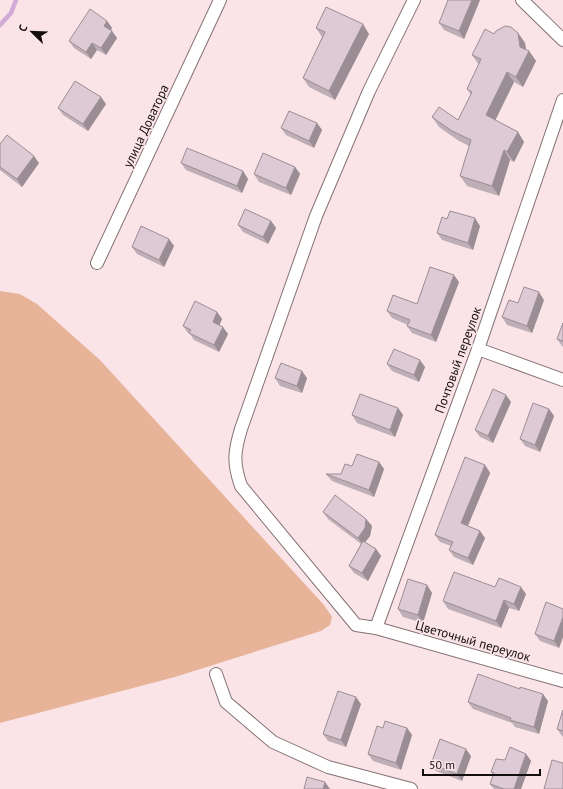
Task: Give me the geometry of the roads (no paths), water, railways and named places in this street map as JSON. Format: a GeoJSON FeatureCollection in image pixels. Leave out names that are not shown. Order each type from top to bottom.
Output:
{"type":"FeatureCollection","features":[{"type":"Feature","properties":{"kind":"street","name":"улица Доватора"},"geometry":{"type":"LineString","coordinates":[[97,263],[220,0]]}},
{"type":"Feature","properties":{"kind":"street","name":"Цветочный переулок"},"geometry":{"type":"LineString","coordinates":[[414,0],[369,91],[316,216],[235,449],[235,468],[241,486],[356,625],[376,628],[563,681]]}},
{"type":"Feature","properties":{"kind":"street"},"geometry":{"type":"LineString","coordinates":[[522,0],[563,40]]}},
{"type":"Feature","properties":{"kind":"street","name":"Почтовый переулок"},"geometry":{"type":"LineString","coordinates":[[376,628],[478,350],[563,100]]}},
{"type":"Feature","properties":{"kind":"street"},"geometry":{"type":"LineString","coordinates":[[478,350],[563,380]]}},
{"type":"Feature","properties":{"kind":"street"},"geometry":{"type":"LineString","coordinates":[[216,674],[226,702],[273,742],[328,767],[411,789]]}},
{"type":"Feature","properties":{"kind":"waterway"},"geometry":{"type":"LineString","coordinates":[[0,25],[11,13],[16,0]]}}]}
